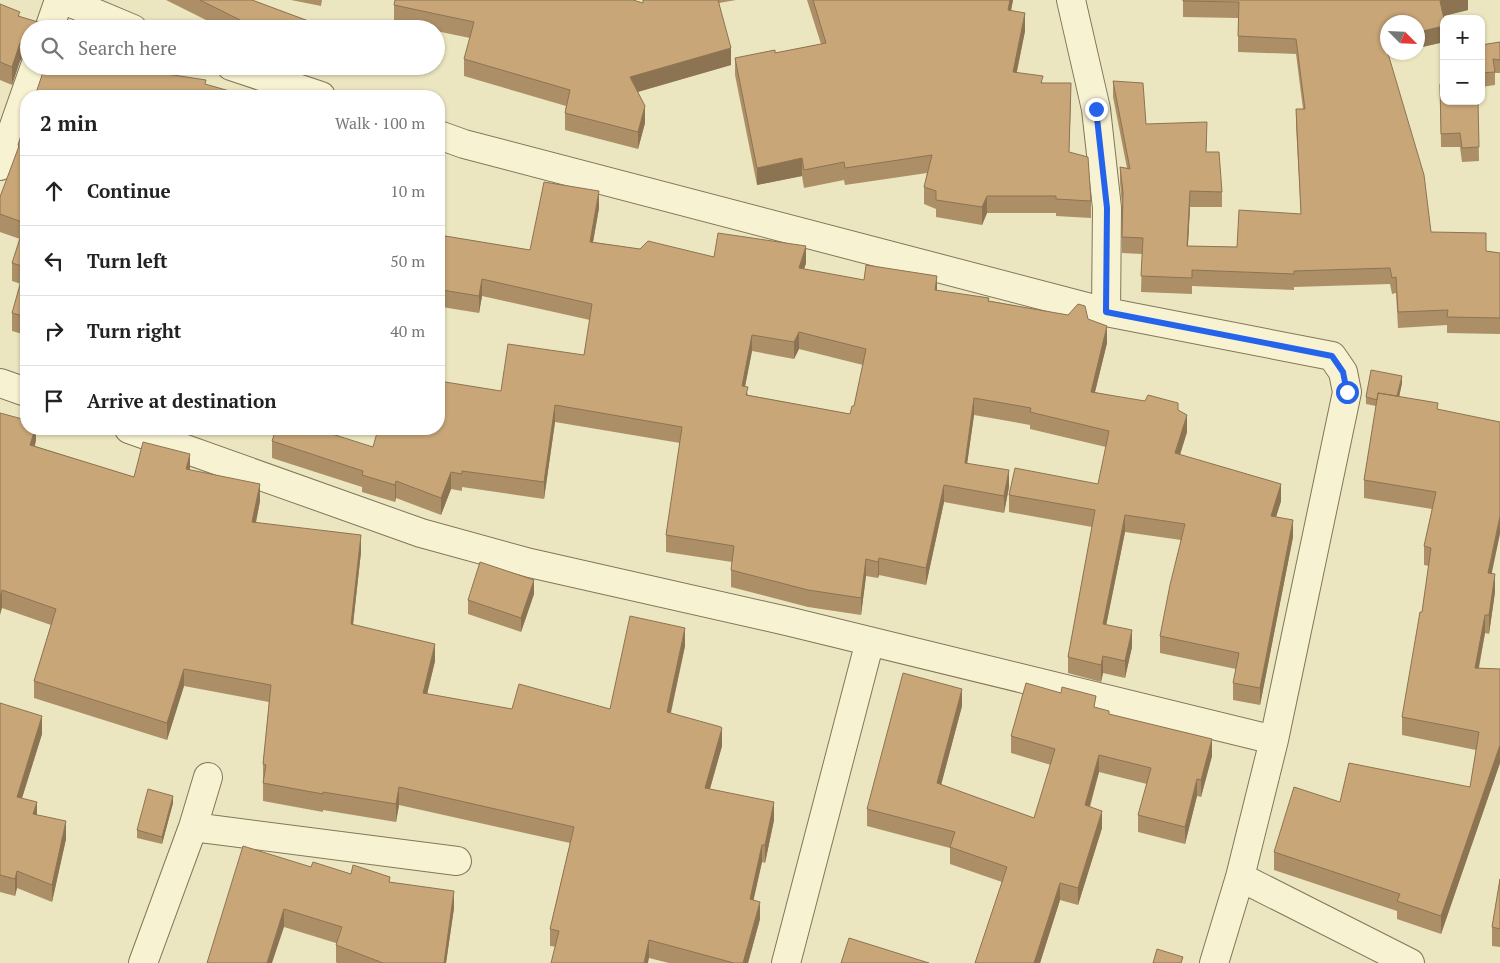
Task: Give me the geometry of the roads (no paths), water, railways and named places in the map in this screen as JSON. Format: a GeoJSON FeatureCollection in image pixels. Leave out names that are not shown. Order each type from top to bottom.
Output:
{"type":"FeatureCollection","features":[{"type":"Feature","properties":{"kind":"street"},"geometry":{"type":"LineString","coordinates":[[51,20],[59,0]]}},
{"type":"Feature","properties":{"kind":"street"},"geometry":{"type":"LineString","coordinates":[[64,0],[112,20]]}},
{"type":"Feature","properties":{"kind":"street"},"geometry":{"type":"LineString","coordinates":[[1072,0],[1096,109],[1107,208],[1106,312]]}},
{"type":"Feature","properties":{"kind":"street"},"geometry":{"type":"LineString","coordinates":[[27,90],[32,75]]}},
{"type":"Feature","properties":{"kind":"street"},"geometry":{"type":"LineString","coordinates":[[258,75],[303,90]]}},
{"type":"Feature","properties":{"kind":"street"},"geometry":{"type":"LineString","coordinates":[[0,166],[20,109]]}},
{"type":"Feature","properties":{"kind":"street"},"geometry":{"type":"LineString","coordinates":[[445,137],[483,149],[1106,312],[1332,356],[1343,372],[1347,392],[1274,740],[1240,877],[1214,963]]}},
{"type":"Feature","properties":{"kind":"street"},"geometry":{"type":"LineString","coordinates":[[0,383],[20,390]]}},
{"type":"Feature","properties":{"kind":"street"},"geometry":{"type":"LineString","coordinates":[[146,435],[421,533],[530,563],[870,641],[1274,740]]}},
{"type":"Feature","properties":{"kind":"street"},"geometry":{"type":"LineString","coordinates":[[786,963],[870,641]]}},
{"type":"Feature","properties":{"kind":"street"},"geometry":{"type":"LineString","coordinates":[[143,963],[194,827],[208,777]]}},
{"type":"Feature","properties":{"kind":"street"},"geometry":{"type":"LineString","coordinates":[[194,827],[457,861]]}},
{"type":"Feature","properties":{"kind":"street"},"geometry":{"type":"LineString","coordinates":[[1240,877],[1410,963]]}}]}
